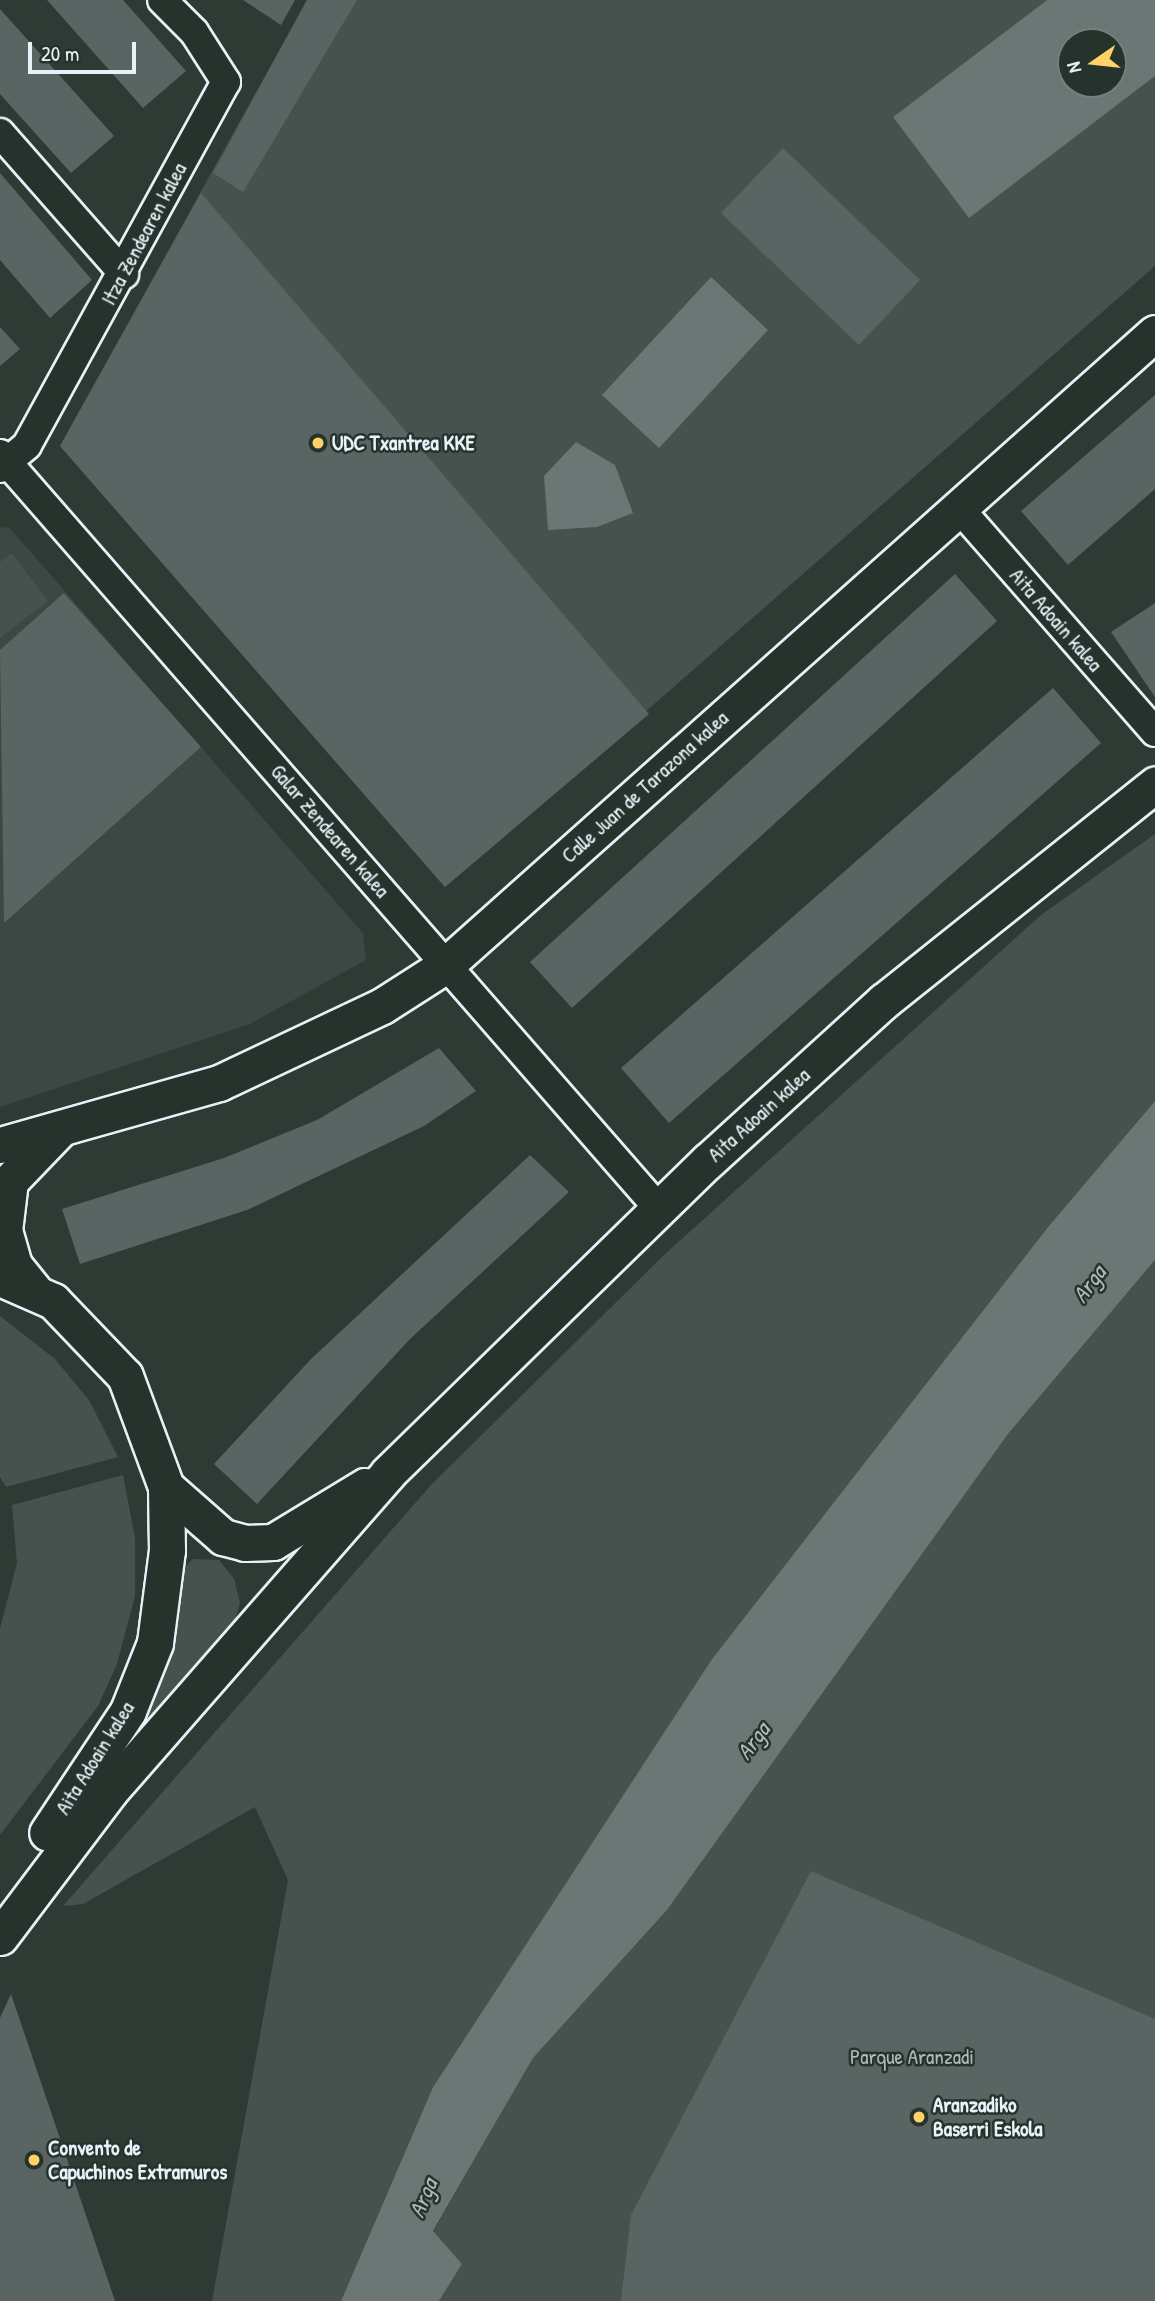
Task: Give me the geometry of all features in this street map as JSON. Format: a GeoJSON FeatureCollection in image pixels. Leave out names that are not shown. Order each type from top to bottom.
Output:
{"type":"FeatureCollection","features":[{"type":"Feature","properties":{"kind":"street","name":"Itza Zendearen kalea"},"geometry":{"type":"LineString","coordinates":[[3,462],[27,445],[124,274],[226,82],[194,32],[162,0]]}},
{"type":"Feature","properties":{"kind":"street"},"geometry":{"type":"LineString","coordinates":[[0,132],[124,274]]}},
{"type":"Feature","properties":{"kind":"street","name":"Calle Juan de Tarazona kalea"},"geometry":{"type":"LineString","coordinates":[[0,1144],[219,1083],[382,1006],[446,965],[1155,332]]}},
{"type":"Feature","properties":{"kind":"street","name":"Galar Zendearen kalea"},"geometry":{"type":"LineString","coordinates":[[3,462],[659,1209]]}},
{"type":"Feature","properties":{"kind":"street","name":"Aita Adoain kalea"},"geometry":{"type":"LineString","coordinates":[[958,507],[1155,732]]}},
{"type":"Feature","properties":{"kind":"street","name":"Aita Adoain kalea"},"geometry":{"type":"LineString","coordinates":[[0,1937],[110,1791],[388,1473],[659,1209],[884,1001],[1155,785]]}},
{"type":"Feature","properties":{"kind":"street"},"geometry":{"type":"LineString","coordinates":[[65,1124],[10,1181],[4,1231],[14,1265],[34,1290],[85,1328],[125,1376],[166,1487]]}},
{"type":"Feature","properties":{"kind":"street"},"geometry":{"type":"LineString","coordinates":[[0,1278],[34,1290]]}},
{"type":"Feature","properties":{"kind":"street","name":"Aita Adoain kalea"},"geometry":{"type":"LineString","coordinates":[[166,1487],[223,1537],[274,1542],[388,1473]]}},
{"type":"Feature","properties":{"kind":"street","name":"Aita Adoain kalea"},"geometry":{"type":"LineString","coordinates":[[0,1899],[128,1711],[155,1643],[167,1550],[166,1487]]}},
{"type":"Feature","properties":{"kind":"shaded area"},"geometry":{"type":"Polygon","coordinates":[[[9,527],[363,933],[366,960],[250,1024],[0,1107],[0,528],[9,527]]]}},
{"type":"Feature","properties":{"kind":"green space","name":"UDC Txantrea KKE"},"geometry":{"type":"Polygon","coordinates":[[[307,0],[1047,0],[893,117],[969,217],[1155,76],[1155,266],[445,887],[60,446],[307,0]]]}},
{"type":"Feature","properties":{"kind":"green space"},"geometry":{"type":"Polygon","coordinates":[[[12,553],[48,601],[0,638],[0,562],[12,553]]]}},
{"type":"Feature","properties":{"kind":"green space"},"geometry":{"type":"Polygon","coordinates":[[[1155,834],[1155,1101],[1048,1227],[712,1659],[433,2087],[341,2301],[212,2301],[288,1880],[255,1807],[83,1904],[63,1906],[431,1485],[665,1254],[1041,915],[1155,834]]]}},
{"type":"Feature","properties":{"kind":"green space","name":"Parque Aranzadi"},"geometry":{"type":"Polygon","coordinates":[[[1155,1260],[1155,2301],[439,2301],[462,2264],[433,2232],[533,2058],[667,1910],[1008,1434],[1155,1260]]]}},
{"type":"Feature","properties":{"kind":"green space"},"geometry":{"type":"Polygon","coordinates":[[[0,1316],[55,1359],[89,1400],[118,1457],[6,1487],[0,1477],[0,1316]]]}},
{"type":"Feature","properties":{"kind":"green space"},"geometry":{"type":"Polygon","coordinates":[[[123,1475],[135,1538],[135,1596],[117,1664],[98,1706],[0,1835],[0,1629],[17,1563],[12,1505],[123,1475]]]}},
{"type":"Feature","properties":{"kind":"green space"},"geometry":{"type":"Polygon","coordinates":[[[193,1559],[219,1560],[234,1579],[240,1603],[235,1620],[140,1732],[135,1727],[181,1572],[193,1559]]]}},
{"type":"Feature","properties":{"kind":"water"},"geometry":{"type":"Polygon","coordinates":[[[1047,0],[1155,0],[1155,76],[1127,97],[1127,28],[1057,28],[1057,98],[1126,98],[969,218],[893,117],[1047,0]]]}},
{"type":"Feature","properties":{"kind":"water"},"geometry":{"type":"Polygon","coordinates":[[[711,277],[768,330],[659,448],[602,395],[711,277]]]}},
{"type":"Feature","properties":{"kind":"water"},"geometry":{"type":"Polygon","coordinates":[[[576,442],[615,465],[633,513],[597,527],[548,530],[544,476],[576,442]]]}},
{"type":"Feature","properties":{"kind":"water","name":"Arga"},"geometry":{"type":"Polygon","coordinates":[[[1155,1101],[1155,1260],[1008,1434],[667,1910],[533,2058],[433,2231],[462,2264],[439,2301],[341,2301],[433,2087],[712,1659],[1048,1227],[1155,1101]]]}},
{"type":"Feature","properties":{"kind":"building"},"geometry":{"type":"Polygon","coordinates":[[[47,0],[123,0],[186,71],[143,108],[47,0]]]}},
{"type":"Feature","properties":{"kind":"building"},"geometry":{"type":"Polygon","coordinates":[[[243,0],[295,0],[281,25],[243,0]]]}},
{"type":"Feature","properties":{"kind":"building"},"geometry":{"type":"Polygon","coordinates":[[[307,0],[357,0],[243,192],[213,173],[307,0]]]}},
{"type":"Feature","properties":{"kind":"building"},"geometry":{"type":"Polygon","coordinates":[[[0,9],[114,136],[71,173],[0,94],[0,9]]]}},
{"type":"Feature","properties":{"kind":"building"},"geometry":{"type":"Polygon","coordinates":[[[783,148],[920,280],[859,345],[721,213],[783,148]]]}},
{"type":"Feature","properties":{"kind":"building"},"geometry":{"type":"Polygon","coordinates":[[[0,173],[92,280],[50,318],[0,260],[0,173]]]}},
{"type":"Feature","properties":{"kind":"building"},"geometry":{"type":"Polygon","coordinates":[[[201,193],[649,714],[445,887],[60,446],[201,193]]]}},
{"type":"Feature","properties":{"kind":"building"},"geometry":{"type":"Polygon","coordinates":[[[0,327],[20,349],[0,366],[0,327]]]}},
{"type":"Feature","properties":{"kind":"building"},"geometry":{"type":"Polygon","coordinates":[[[1155,395],[1155,489],[1068,565],[1021,511],[1155,395]]]}},
{"type":"Feature","properties":{"kind":"building"},"geometry":{"type":"Polygon","coordinates":[[[955,574],[997,621],[572,1008],[530,962],[955,574]]]}},
{"type":"Feature","properties":{"kind":"building"},"geometry":{"type":"Polygon","coordinates":[[[64,593],[201,747],[4,923],[0,650],[64,593]]]}},
{"type":"Feature","properties":{"kind":"building"},"geometry":{"type":"Polygon","coordinates":[[[1155,603],[1155,697],[1111,632],[1155,603]]]}},
{"type":"Feature","properties":{"kind":"building"},"geometry":{"type":"Polygon","coordinates":[[[1053,688],[1101,743],[669,1123],[621,1068],[1053,688]]]}},
{"type":"Feature","properties":{"kind":"building"},"geometry":{"type":"Polygon","coordinates":[[[439,1048],[476,1091],[424,1126],[247,1210],[80,1264],[62,1209],[224,1158],[317,1120],[439,1048]]]}},
{"type":"Feature","properties":{"kind":"building"},"geometry":{"type":"Polygon","coordinates":[[[530,1155],[569,1192],[410,1339],[257,1504],[214,1464],[310,1360],[530,1155]]]}},
{"type":"Feature","properties":{"kind":"building","name":"Aranzadiko Baserri Eskola"},"geometry":{"type":"Polygon","coordinates":[[[811,1871],[1155,2019],[1155,2301],[621,2301],[631,2215],[811,1871]]]}},
{"type":"Feature","properties":{"kind":"building","name":"Convento de Capuchinos Extramuros"},"geometry":{"type":"Polygon","coordinates":[[[11,1994],[115,2301],[0,2301],[0,2018],[11,1994]]]}},
{"type":"Feature","properties":{"kind":"place","name":"UDC Txantrea KKE"},"geometry":{"type":"Point","coordinates":[318,443]}},
{"type":"Feature","properties":{"kind":"place","name":"Aranzadiko Baserri Eskola"},"geometry":{"type":"Point","coordinates":[919,2117]}},
{"type":"Feature","properties":{"kind":"place","name":"Convento de Capuchinos Extramuros"},"geometry":{"type":"Point","coordinates":[34,2160]}}]}
